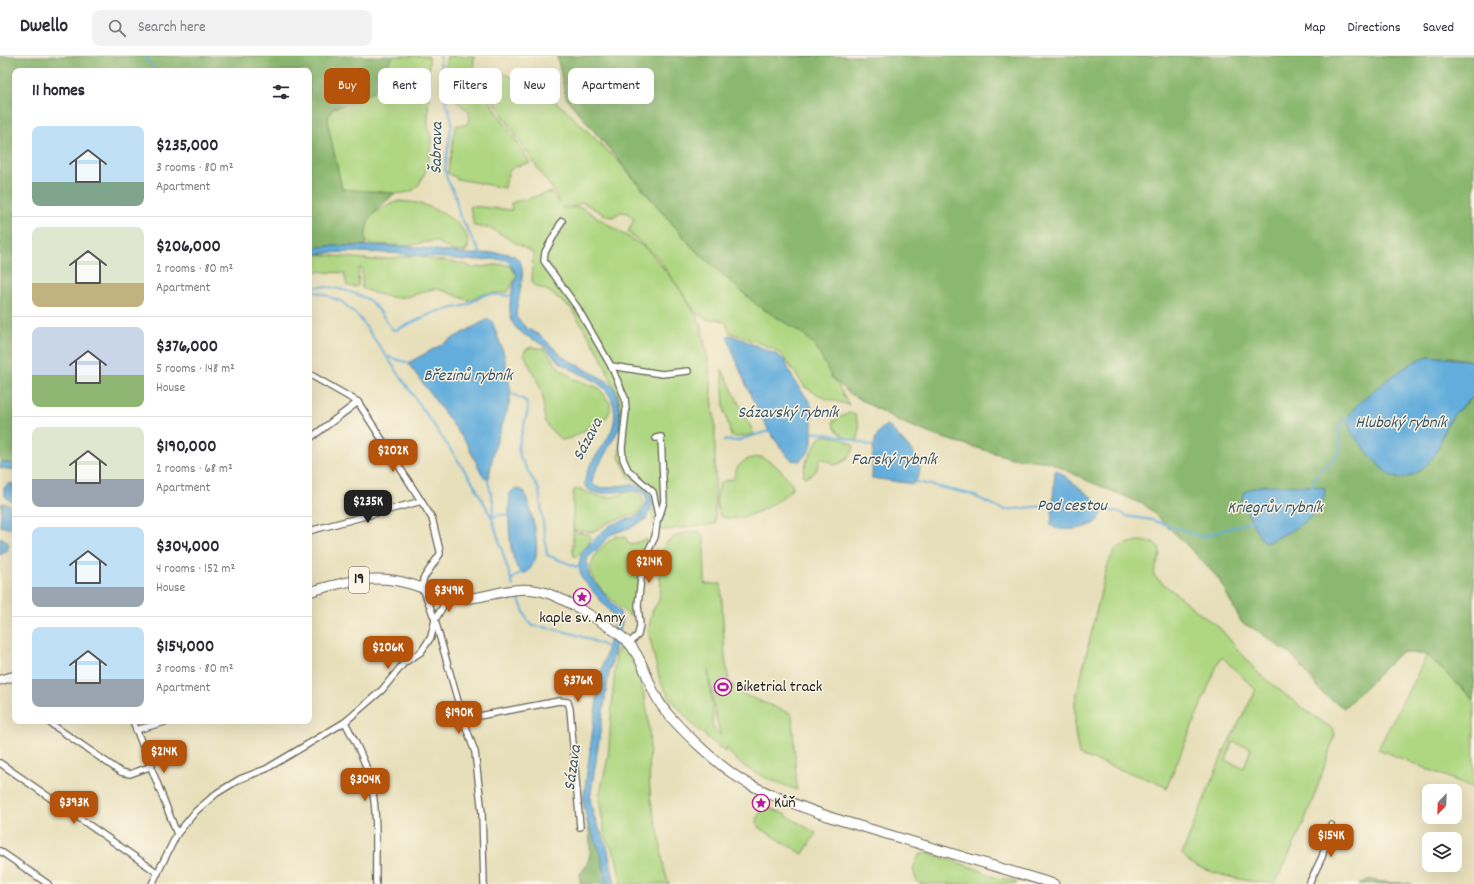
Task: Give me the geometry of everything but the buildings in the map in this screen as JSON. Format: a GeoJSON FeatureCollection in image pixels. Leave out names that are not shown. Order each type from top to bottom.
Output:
{"type":"FeatureCollection","features":[{"type":"Feature","properties":{"kind":"main road","name":"19"},"geometry":{"type":"LineString","coordinates":[[312,591],[339,583],[376,578],[400,581],[448,598],[459,599],[479,597],[515,589],[528,588],[557,597],[611,630],[629,643],[635,651],[650,687],[667,712],[685,732],[746,782],[810,810],[833,818],[1054,884]]}},
{"type":"Feature","properties":{"kind":"main road"},"geometry":{"type":"LineString","coordinates":[[0,680],[12,677]]}},
{"type":"Feature","properties":{"kind":"street"},"geometry":{"type":"LineString","coordinates":[[562,221],[544,252],[544,261],[577,307],[611,366],[625,398],[626,411],[622,448],[623,459],[628,470],[653,492],[658,522]]}},
{"type":"Feature","properties":{"kind":"street"},"geometry":{"type":"LineString","coordinates":[[611,366],[662,374],[688,371]]}},
{"type":"Feature","properties":{"kind":"street"},"geometry":{"type":"LineString","coordinates":[[312,376],[358,402],[432,518],[440,554],[423,579],[423,588],[435,620],[463,719],[475,752],[482,813],[484,884]]}},
{"type":"Feature","properties":{"kind":"street"},"geometry":{"type":"LineString","coordinates":[[312,436],[358,402]]}},
{"type":"Feature","properties":{"kind":"street"},"geometry":{"type":"LineString","coordinates":[[629,643],[638,636],[640,625],[638,605],[643,561],[655,537],[664,501],[661,437],[656,438]]}},
{"type":"Feature","properties":{"kind":"street"},"geometry":{"type":"LineString","coordinates":[[312,529],[422,501]]}},
{"type":"Feature","properties":{"kind":"street"},"geometry":{"type":"LineString","coordinates":[[152,884],[177,834],[196,811],[217,793],[240,779],[266,769],[345,722],[382,690],[404,663],[421,652],[431,637],[435,620],[448,598]]}},
{"type":"Feature","properties":{"kind":"street"},"geometry":{"type":"LineString","coordinates":[[463,719],[559,701],[568,702],[570,709],[580,827]]}},
{"type":"Feature","properties":{"kind":"street"},"geometry":{"type":"LineString","coordinates":[[345,722],[361,753],[370,777],[374,802],[376,884]]}},
{"type":"Feature","properties":{"kind":"street"},"geometry":{"type":"LineString","coordinates":[[51,724],[121,772],[130,774],[152,766]]}},
{"type":"Feature","properties":{"kind":"street"},"geometry":{"type":"LineString","coordinates":[[134,724],[152,766],[177,834]]}},
{"type":"Feature","properties":{"kind":"street"},"geometry":{"type":"LineString","coordinates":[[136,730],[158,724]]}},
{"type":"Feature","properties":{"kind":"street"},"geometry":{"type":"LineString","coordinates":[[0,763],[158,873]]}},
{"type":"Feature","properties":{"kind":"street"},"geometry":{"type":"LineString","coordinates":[[1309,884],[1322,857],[1331,825]]}},
{"type":"Feature","properties":{"kind":"street"},"geometry":{"type":"LineString","coordinates":[[0,851],[48,884]]}},
{"type":"Feature","properties":{"kind":"green space"},"geometry":{"type":"Polygon","coordinates":[[[0,56],[393,56],[387,68],[378,68],[378,85],[370,93],[370,68],[324,68],[324,104],[345,104],[333,108],[328,117],[329,130],[342,189],[395,193],[372,216],[367,228],[366,246],[312,248],[312,68],[12,68],[12,464],[0,462],[0,56]]]}},
{"type":"Feature","properties":{"kind":"green space"},"geometry":{"type":"Polygon","coordinates":[[[393,56],[429,56],[429,68],[385,68],[393,56]]]}},
{"type":"Feature","properties":{"kind":"green space"},"geometry":{"type":"Polygon","coordinates":[[[447,56],[474,56],[474,68],[446,68],[447,56]]]}},
{"type":"Feature","properties":{"kind":"green space"},"geometry":{"type":"Polygon","coordinates":[[[557,56],[1474,56],[1474,361],[1449,357],[1386,381],[1354,408],[1350,414],[1353,435],[1391,475],[1441,441],[1444,429],[1454,414],[1474,397],[1474,700],[1427,655],[1401,652],[1344,708],[1322,693],[1294,657],[1258,631],[1242,623],[1218,578],[1182,540],[1145,505],[1088,481],[1050,462],[1012,458],[936,436],[901,422],[850,394],[832,378],[816,347],[803,334],[757,305],[693,248],[571,104],[654,104],[654,68],[568,68],[568,100],[566,98],[557,56]],[[1264,485],[1246,490],[1243,504],[1260,537],[1266,543],[1295,528],[1313,514],[1264,485]]]}},
{"type":"Feature","properties":{"kind":"green space"},"geometry":{"type":"Polygon","coordinates":[[[502,74],[510,77],[510,104],[558,104],[566,110],[620,163],[693,248],[757,305],[803,334],[816,347],[846,399],[849,405],[824,398],[805,387],[782,355],[772,348],[729,332],[726,323],[718,319],[710,320],[697,314],[682,293],[701,324],[708,361],[715,424],[715,524],[655,531],[649,493],[629,477],[619,457],[621,422],[619,398],[599,353],[571,308],[548,291],[532,284],[533,253],[492,229],[474,226],[470,206],[512,210],[511,203],[551,192],[560,203],[555,193],[496,104],[502,104],[502,74]],[[582,202],[576,206],[562,207],[564,209],[581,207],[647,249],[674,281],[657,257],[628,232],[634,220],[627,213],[621,212],[613,217],[607,216],[582,202]]]}},
{"type":"Feature","properties":{"kind":"green space"},"geometry":{"type":"Polygon","coordinates":[[[378,80],[378,104],[428,104],[428,123],[431,144],[428,160],[423,177],[419,184],[415,189],[409,192],[394,194],[342,189],[329,130],[328,117],[333,108],[346,104],[370,104],[370,87],[378,80]]]}},
{"type":"Feature","properties":{"kind":"green space"},"geometry":{"type":"Polygon","coordinates":[[[460,104],[492,104],[530,163],[511,169],[507,176],[505,188],[458,179],[448,173],[455,129],[457,125],[466,125],[470,119],[469,111],[460,104]]]}},
{"type":"Feature","properties":{"kind":"green space"},"geometry":{"type":"Polygon","coordinates":[[[399,201],[421,204],[439,211],[454,221],[465,233],[468,240],[468,248],[465,252],[453,251],[435,241],[405,246],[370,244],[366,241],[365,233],[369,220],[378,210],[399,201]]]}},
{"type":"Feature","properties":{"kind":"green space"},"geometry":{"type":"Polygon","coordinates":[[[312,254],[374,260],[419,255],[430,259],[465,264],[472,268],[503,264],[510,266],[517,275],[508,292],[483,294],[469,300],[438,289],[408,296],[388,297],[362,288],[362,268],[359,268],[358,286],[355,287],[347,286],[344,273],[312,271],[312,254]]]}},
{"type":"Feature","properties":{"kind":"green space"},"geometry":{"type":"Polygon","coordinates":[[[531,347],[545,349],[557,366],[574,379],[599,388],[610,403],[610,411],[606,418],[571,438],[562,440],[551,430],[545,422],[542,391],[524,354],[525,350],[531,347]]]}},
{"type":"Feature","properties":{"kind":"green space"},"geometry":{"type":"Polygon","coordinates":[[[722,369],[754,434],[738,437],[731,436],[724,408],[722,369]]]}},
{"type":"Feature","properties":{"kind":"green space"},"geometry":{"type":"Polygon","coordinates":[[[849,413],[855,415],[859,426],[858,440],[850,439],[842,435],[838,432],[834,425],[833,421],[849,413]]]}},
{"type":"Feature","properties":{"kind":"green space"},"geometry":{"type":"Polygon","coordinates":[[[824,436],[836,437],[847,441],[854,446],[852,453],[841,463],[834,465],[824,459],[820,459],[814,473],[806,477],[803,475],[806,462],[819,438],[824,436]]]}},
{"type":"Feature","properties":{"kind":"green space"},"geometry":{"type":"Polygon","coordinates":[[[761,457],[780,469],[791,482],[793,487],[770,506],[748,516],[728,519],[720,516],[716,502],[720,482],[734,479],[739,465],[743,462],[751,458],[761,457]]]}},
{"type":"Feature","properties":{"kind":"green space"},"geometry":{"type":"Polygon","coordinates":[[[580,489],[603,497],[615,497],[629,491],[633,491],[641,494],[644,503],[639,513],[609,522],[593,532],[574,530],[575,532],[589,534],[591,536],[588,545],[577,557],[574,556],[573,551],[573,494],[574,490],[580,489]]]}},
{"type":"Feature","properties":{"kind":"green space"},"geometry":{"type":"Polygon","coordinates":[[[699,531],[704,536],[705,584],[721,584],[725,659],[729,681],[740,693],[792,714],[797,790],[768,779],[749,769],[740,763],[726,748],[725,752],[697,729],[670,698],[660,681],[648,631],[653,609],[659,601],[661,583],[657,565],[658,554],[666,543],[676,536],[687,532],[699,531]],[[708,670],[713,715],[712,724],[721,735],[716,719],[708,670]]]}},
{"type":"Feature","properties":{"kind":"green space"},"geometry":{"type":"Polygon","coordinates":[[[616,536],[625,537],[630,545],[647,539],[648,543],[633,613],[629,616],[602,590],[591,575],[592,562],[595,556],[601,548],[616,536]]]}},
{"type":"Feature","properties":{"kind":"green space"},"geometry":{"type":"Polygon","coordinates":[[[1138,541],[1153,542],[1159,547],[1160,555],[1155,568],[1154,576],[1220,628],[1258,673],[1301,707],[1333,729],[1335,734],[1316,791],[1293,847],[1275,883],[1244,880],[1209,871],[1191,863],[1182,854],[1224,751],[1256,690],[1222,657],[1166,789],[1164,785],[1079,755],[1075,732],[1075,702],[1106,570],[1116,549],[1138,541]],[[1232,742],[1226,761],[1244,768],[1251,748],[1232,742]]]}},
{"type":"Feature","properties":{"kind":"green space"},"geometry":{"type":"Polygon","coordinates":[[[619,648],[625,650],[635,668],[645,699],[649,731],[649,778],[651,797],[660,839],[664,868],[669,884],[621,884],[616,857],[605,836],[599,798],[608,757],[616,653],[619,648]]]}},
{"type":"Feature","properties":{"kind":"green space"},"geometry":{"type":"Polygon","coordinates":[[[1427,655],[1474,700],[1474,788],[1378,749],[1427,655]]]}},
{"type":"Feature","properties":{"kind":"green space"},"geometry":{"type":"Polygon","coordinates":[[[769,808],[784,814],[816,833],[803,854],[758,827],[757,820],[760,813],[769,808]]]}},
{"type":"Feature","properties":{"kind":"green space"},"geometry":{"type":"Polygon","coordinates":[[[587,821],[599,850],[608,884],[580,884],[580,874],[585,868],[590,855],[587,821]]]}},
{"type":"Feature","properties":{"kind":"green space"},"geometry":{"type":"Polygon","coordinates":[[[926,852],[974,868],[996,878],[1014,880],[1017,884],[921,884],[916,880],[913,868],[920,855],[926,852]]]}},
{"type":"Feature","properties":{"kind":"green space"},"geometry":{"type":"Polygon","coordinates":[[[1370,879],[1376,881],[1412,884],[1359,884],[1370,879]]]}},
{"type":"Feature","properties":{"kind":"water"},"geometry":{"type":"Polygon","coordinates":[[[328,246],[403,246],[466,254],[502,253],[514,256],[519,260],[522,272],[516,317],[526,328],[541,336],[563,357],[607,381],[615,389],[619,404],[620,427],[594,474],[592,481],[593,485],[604,488],[625,485],[641,487],[649,491],[653,505],[646,519],[634,526],[612,534],[587,559],[589,576],[620,612],[622,622],[609,673],[590,800],[594,817],[607,846],[615,884],[608,884],[599,850],[587,821],[583,802],[600,676],[614,624],[612,614],[581,577],[579,565],[583,550],[610,525],[640,515],[647,502],[645,494],[637,491],[596,493],[589,490],[585,485],[586,475],[590,466],[612,430],[614,408],[611,399],[607,391],[601,385],[561,363],[544,346],[520,332],[514,325],[511,318],[510,304],[517,275],[507,260],[464,260],[406,254],[367,252],[312,255],[312,248],[328,246]]]}},
{"type":"Feature","properties":{"kind":"water","name":"Březinů rybník"},"geometry":{"type":"Polygon","coordinates":[[[488,319],[492,321],[504,354],[511,392],[509,405],[494,450],[488,481],[483,476],[467,444],[408,363],[488,319]]]}},
{"type":"Feature","properties":{"kind":"water","name":"Sázavský rybník"},"geometry":{"type":"Polygon","coordinates":[[[728,335],[778,355],[785,361],[794,381],[810,402],[812,408],[812,444],[808,453],[800,461],[791,460],[780,447],[762,418],[740,371],[728,339],[728,335]]]}},
{"type":"Feature","properties":{"kind":"water","name":"Hluboký rybník"},"geometry":{"type":"Polygon","coordinates":[[[1430,356],[1474,361],[1474,397],[1461,407],[1448,423],[1437,451],[1429,462],[1411,476],[1397,478],[1390,475],[1381,467],[1353,435],[1350,430],[1349,417],[1361,402],[1392,376],[1412,363],[1430,356]]]}},
{"type":"Feature","properties":{"kind":"water","name":"Farský rybník"},"geometry":{"type":"Polygon","coordinates":[[[888,425],[919,459],[919,472],[917,479],[913,484],[872,478],[875,440],[882,428],[888,425]]]}},
{"type":"Feature","properties":{"kind":"water"},"geometry":{"type":"Polygon","coordinates":[[[0,462],[12,464],[12,470],[0,468],[0,462]]]}},
{"type":"Feature","properties":{"kind":"water","name":"Pod cestou"},"geometry":{"type":"Polygon","coordinates":[[[1057,470],[1099,503],[1103,512],[1099,519],[1094,523],[1089,526],[1065,530],[1051,525],[1055,471],[1057,470]]]}},
{"type":"Feature","properties":{"kind":"water"},"geometry":{"type":"Polygon","coordinates":[[[12,484],[12,501],[4,495],[4,488],[12,484]]]}},
{"type":"Feature","properties":{"kind":"water","name":"Kriegrův rybník"},"geometry":{"type":"Polygon","coordinates":[[[1264,485],[1314,486],[1325,488],[1319,508],[1312,515],[1295,528],[1266,543],[1260,537],[1243,504],[1242,498],[1246,490],[1264,485]]]}},
{"type":"Feature","properties":{"kind":"water"},"geometry":{"type":"Polygon","coordinates":[[[515,488],[524,491],[532,515],[537,549],[535,561],[529,571],[523,574],[514,560],[511,549],[509,524],[510,493],[515,488]]]}},
{"type":"Feature","properties":{"kind":"water"},"geometry":{"type":"Polygon","coordinates":[[[2,503],[12,505],[12,529],[0,526],[2,503]]]}},
{"type":"Feature","properties":{"kind":"water"},"geometry":{"type":"Polygon","coordinates":[[[0,537],[7,541],[9,546],[6,552],[0,555],[0,537]]]}},
{"type":"Feature","properties":{"kind":"waterway"},"geometry":{"type":"LineString","coordinates":[[144,56],[154,68]]}},
{"type":"Feature","properties":{"kind":"waterway","name":"Šabrava"},"geometry":{"type":"LineString","coordinates":[[440,56],[442,88],[452,121],[445,169],[447,179],[455,194],[459,214],[482,257]]}},
{"type":"Feature","properties":{"kind":"waterway"},"geometry":{"type":"LineString","coordinates":[[312,288],[341,289],[365,298],[377,308],[392,329],[396,330],[435,312],[464,306],[486,294],[513,296]]}},
{"type":"Feature","properties":{"kind":"waterway"},"geometry":{"type":"LineString","coordinates":[[312,291],[342,302],[359,317],[472,481],[492,518],[513,586]]}},
{"type":"Feature","properties":{"kind":"waterway"},"geometry":{"type":"LineString","coordinates":[[388,357],[409,363]]}},
{"type":"Feature","properties":{"kind":"waterway"},"geometry":{"type":"LineString","coordinates":[[509,392],[526,401],[528,410],[518,447],[520,457],[539,490],[547,555],[582,569]]}},
{"type":"Feature","properties":{"kind":"waterway"},"geometry":{"type":"LineString","coordinates":[[1311,487],[1320,470],[1336,457],[1341,444],[1338,435],[1340,424],[1346,418],[1351,416]]}},
{"type":"Feature","properties":{"kind":"waterway"},"geometry":{"type":"LineString","coordinates":[[724,440],[736,441],[772,430]]}},
{"type":"Feature","properties":{"kind":"waterway"},"geometry":{"type":"LineString","coordinates":[[810,432],[835,435],[876,447]]}},
{"type":"Feature","properties":{"kind":"waterway"},"geometry":{"type":"LineString","coordinates":[[487,478],[494,505],[492,517]]}},
{"type":"Feature","properties":{"kind":"waterway"},"geometry":{"type":"LineString","coordinates":[[913,481],[970,494],[1004,510],[1053,505]]}},
{"type":"Feature","properties":{"kind":"waterway"},"geometry":{"type":"LineString","coordinates":[[1101,510],[1120,512],[1126,516],[1152,520],[1202,537],[1255,520]]}},
{"type":"Feature","properties":{"kind":"waterway"},"geometry":{"type":"LineString","coordinates":[[492,518],[497,515],[510,515]]}},
{"type":"Feature","properties":{"kind":"waterway"},"geometry":{"type":"LineString","coordinates":[[512,579],[522,572]]}},
{"type":"Feature","properties":{"kind":"waterway"},"geometry":{"type":"LineString","coordinates":[[516,592],[527,619],[533,626],[572,634],[609,648]]}},
{"type":"Feature","properties":{"kind":"waterway"},"geometry":{"type":"LineString","coordinates":[[602,884],[606,871]]}},
{"type":"Feature","properties":{"kind":"place","name":"kaple sv. Anny"},"geometry":{"type":"Point","coordinates":[582,597]}},
{"type":"Feature","properties":{"kind":"place","name":"Biketrial track"},"geometry":{"type":"Point","coordinates":[723,687]}},
{"type":"Feature","properties":{"kind":"place","name":"Kůň"},"geometry":{"type":"Point","coordinates":[761,803]}},
{"type":"Feature","properties":{"kind":"water label","name":"Sázava"},"geometry":{"type":"Point","coordinates":[589,440]}},
{"type":"Feature","properties":{"kind":"water label","name":"Sázava"},"geometry":{"type":"Point","coordinates":[574,768]}}]}
